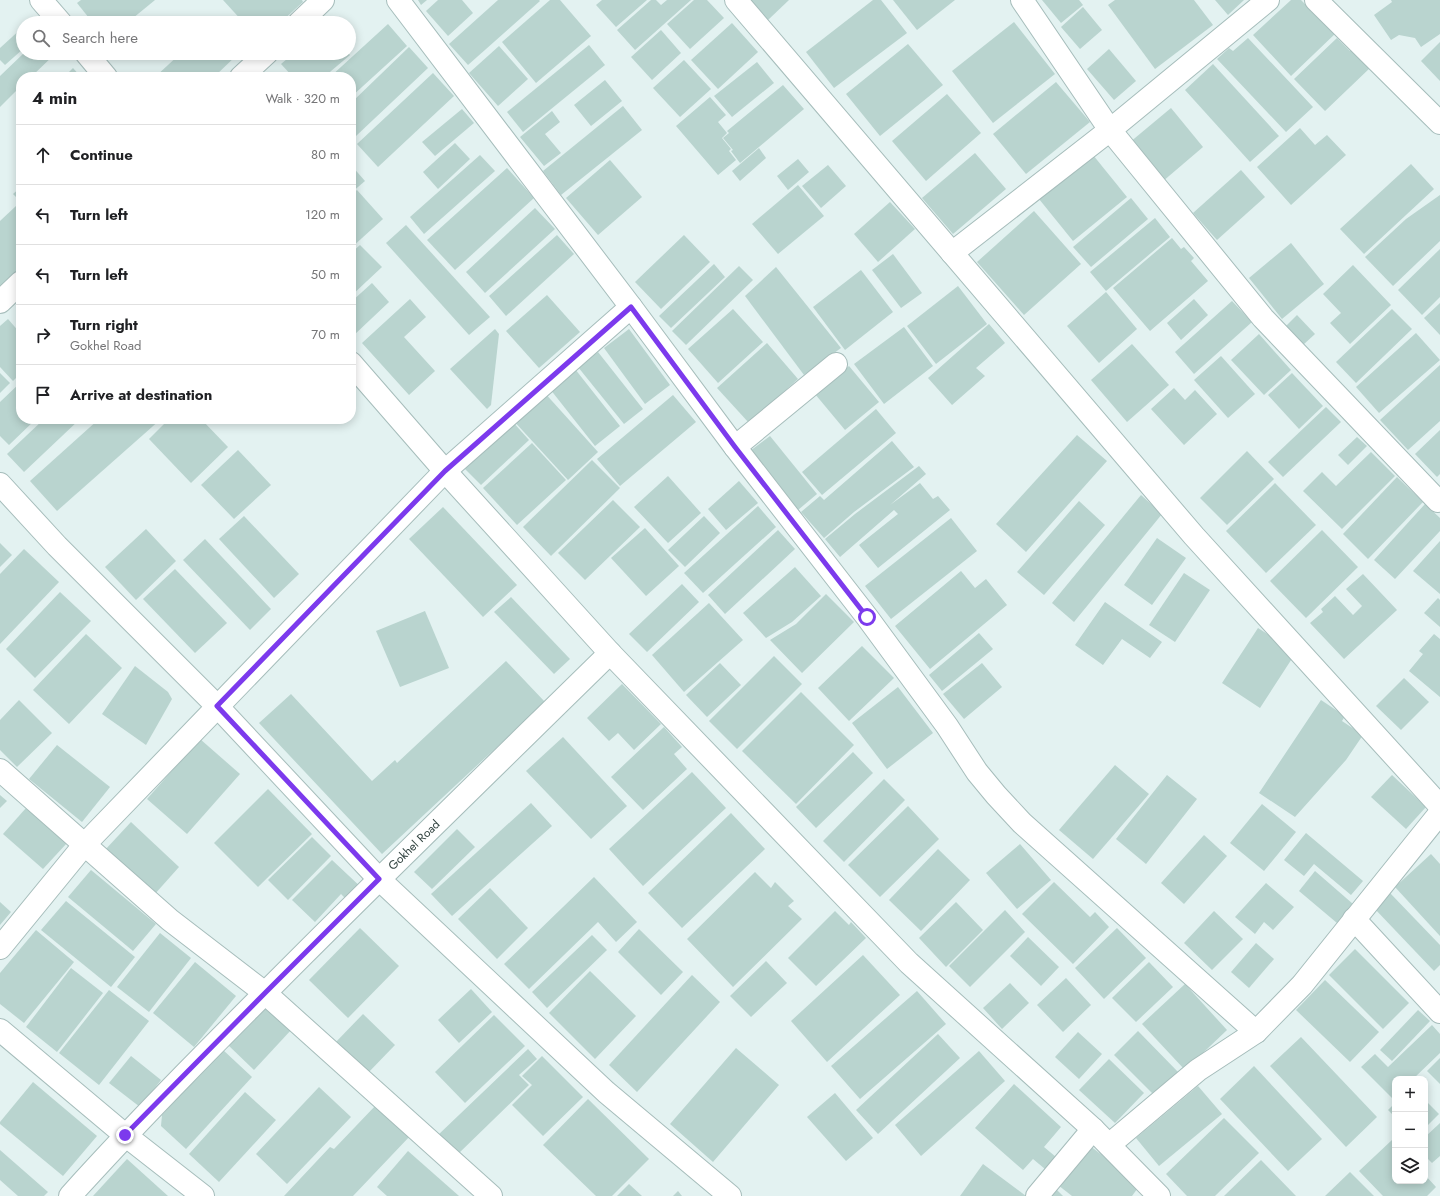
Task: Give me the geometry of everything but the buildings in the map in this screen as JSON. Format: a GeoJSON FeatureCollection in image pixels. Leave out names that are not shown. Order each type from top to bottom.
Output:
{"type":"FeatureCollection","features":[{"type":"Feature","properties":{"kind":"street"},"geometry":{"type":"LineString","coordinates":[[41,0],[55,16]]}},
{"type":"Feature","properties":{"kind":"street"},"geometry":{"type":"LineString","coordinates":[[306,16],[323,0]]}},
{"type":"Feature","properties":{"kind":"street"},"geometry":{"type":"LineString","coordinates":[[398,0],[631,307],[735,447],[872,624],[947,726],[977,772],[996,795],[1022,823],[1256,1032]]}},
{"type":"Feature","properties":{"kind":"street"},"geometry":{"type":"LineString","coordinates":[[736,0],[1194,536],[1440,806]]}},
{"type":"Feature","properties":{"kind":"street"},"geometry":{"type":"LineString","coordinates":[[1022,0],[1110,130],[1263,318],[1438,501]]}},
{"type":"Feature","properties":{"kind":"street"},"geometry":{"type":"LineString","coordinates":[[952,253],[1110,130],[1268,0]]}},
{"type":"Feature","properties":{"kind":"street"},"geometry":{"type":"LineString","coordinates":[[1316,0],[1440,123]]}},
{"type":"Feature","properties":{"kind":"street"},"geometry":{"type":"LineString","coordinates":[[92,60],[102,72]]}},
{"type":"Feature","properties":{"kind":"street"},"geometry":{"type":"LineString","coordinates":[[246,72],[259,60]]}},
{"type":"Feature","properties":{"kind":"street"},"geometry":{"type":"LineString","coordinates":[[0,302],[16,287]]}},
{"type":"Feature","properties":{"kind":"street"},"geometry":{"type":"LineString","coordinates":[[0,948],[84,844],[445,471],[631,307]]}},
{"type":"Feature","properties":{"kind":"street"},"geometry":{"type":"LineString","coordinates":[[735,447],[836,364]]}},
{"type":"Feature","properties":{"kind":"street"},"geometry":{"type":"LineString","coordinates":[[356,369],[445,471],[610,653],[909,963],[1093,1129],[1159,1196]]}},
{"type":"Feature","properties":{"kind":"street"},"geometry":{"type":"LineString","coordinates":[[0,484],[57,546],[217,706],[379,879],[606,1092],[730,1196]]}},
{"type":"Feature","properties":{"kind":"street","name":"Gokhel Road"},"geometry":{"type":"LineString","coordinates":[[70,1196],[125,1135],[265,993],[610,653]]}},
{"type":"Feature","properties":{"kind":"street"},"geometry":{"type":"LineString","coordinates":[[0,770],[170,920],[265,993],[492,1196]]}},
{"type":"Feature","properties":{"kind":"street"},"geometry":{"type":"LineString","coordinates":[[1109,1145],[1198,1070],[1256,1032],[1302,985],[1440,814]]}},
{"type":"Feature","properties":{"kind":"street"},"geometry":{"type":"LineString","coordinates":[[1354,919],[1440,1012]]}},
{"type":"Feature","properties":{"kind":"street"},"geometry":{"type":"LineString","coordinates":[[0,1030],[125,1135],[203,1196]]}},
{"type":"Feature","properties":{"kind":"street"},"geometry":{"type":"LineString","coordinates":[[1037,1196],[1093,1129]]}},
{"type":"Feature","properties":{"kind":"route"},"geometry":{"type":"LineString","coordinates":[[125,1135],[379,879],[217,706],[445,471],[631,307],[735,447],[867,617]]}}]}
